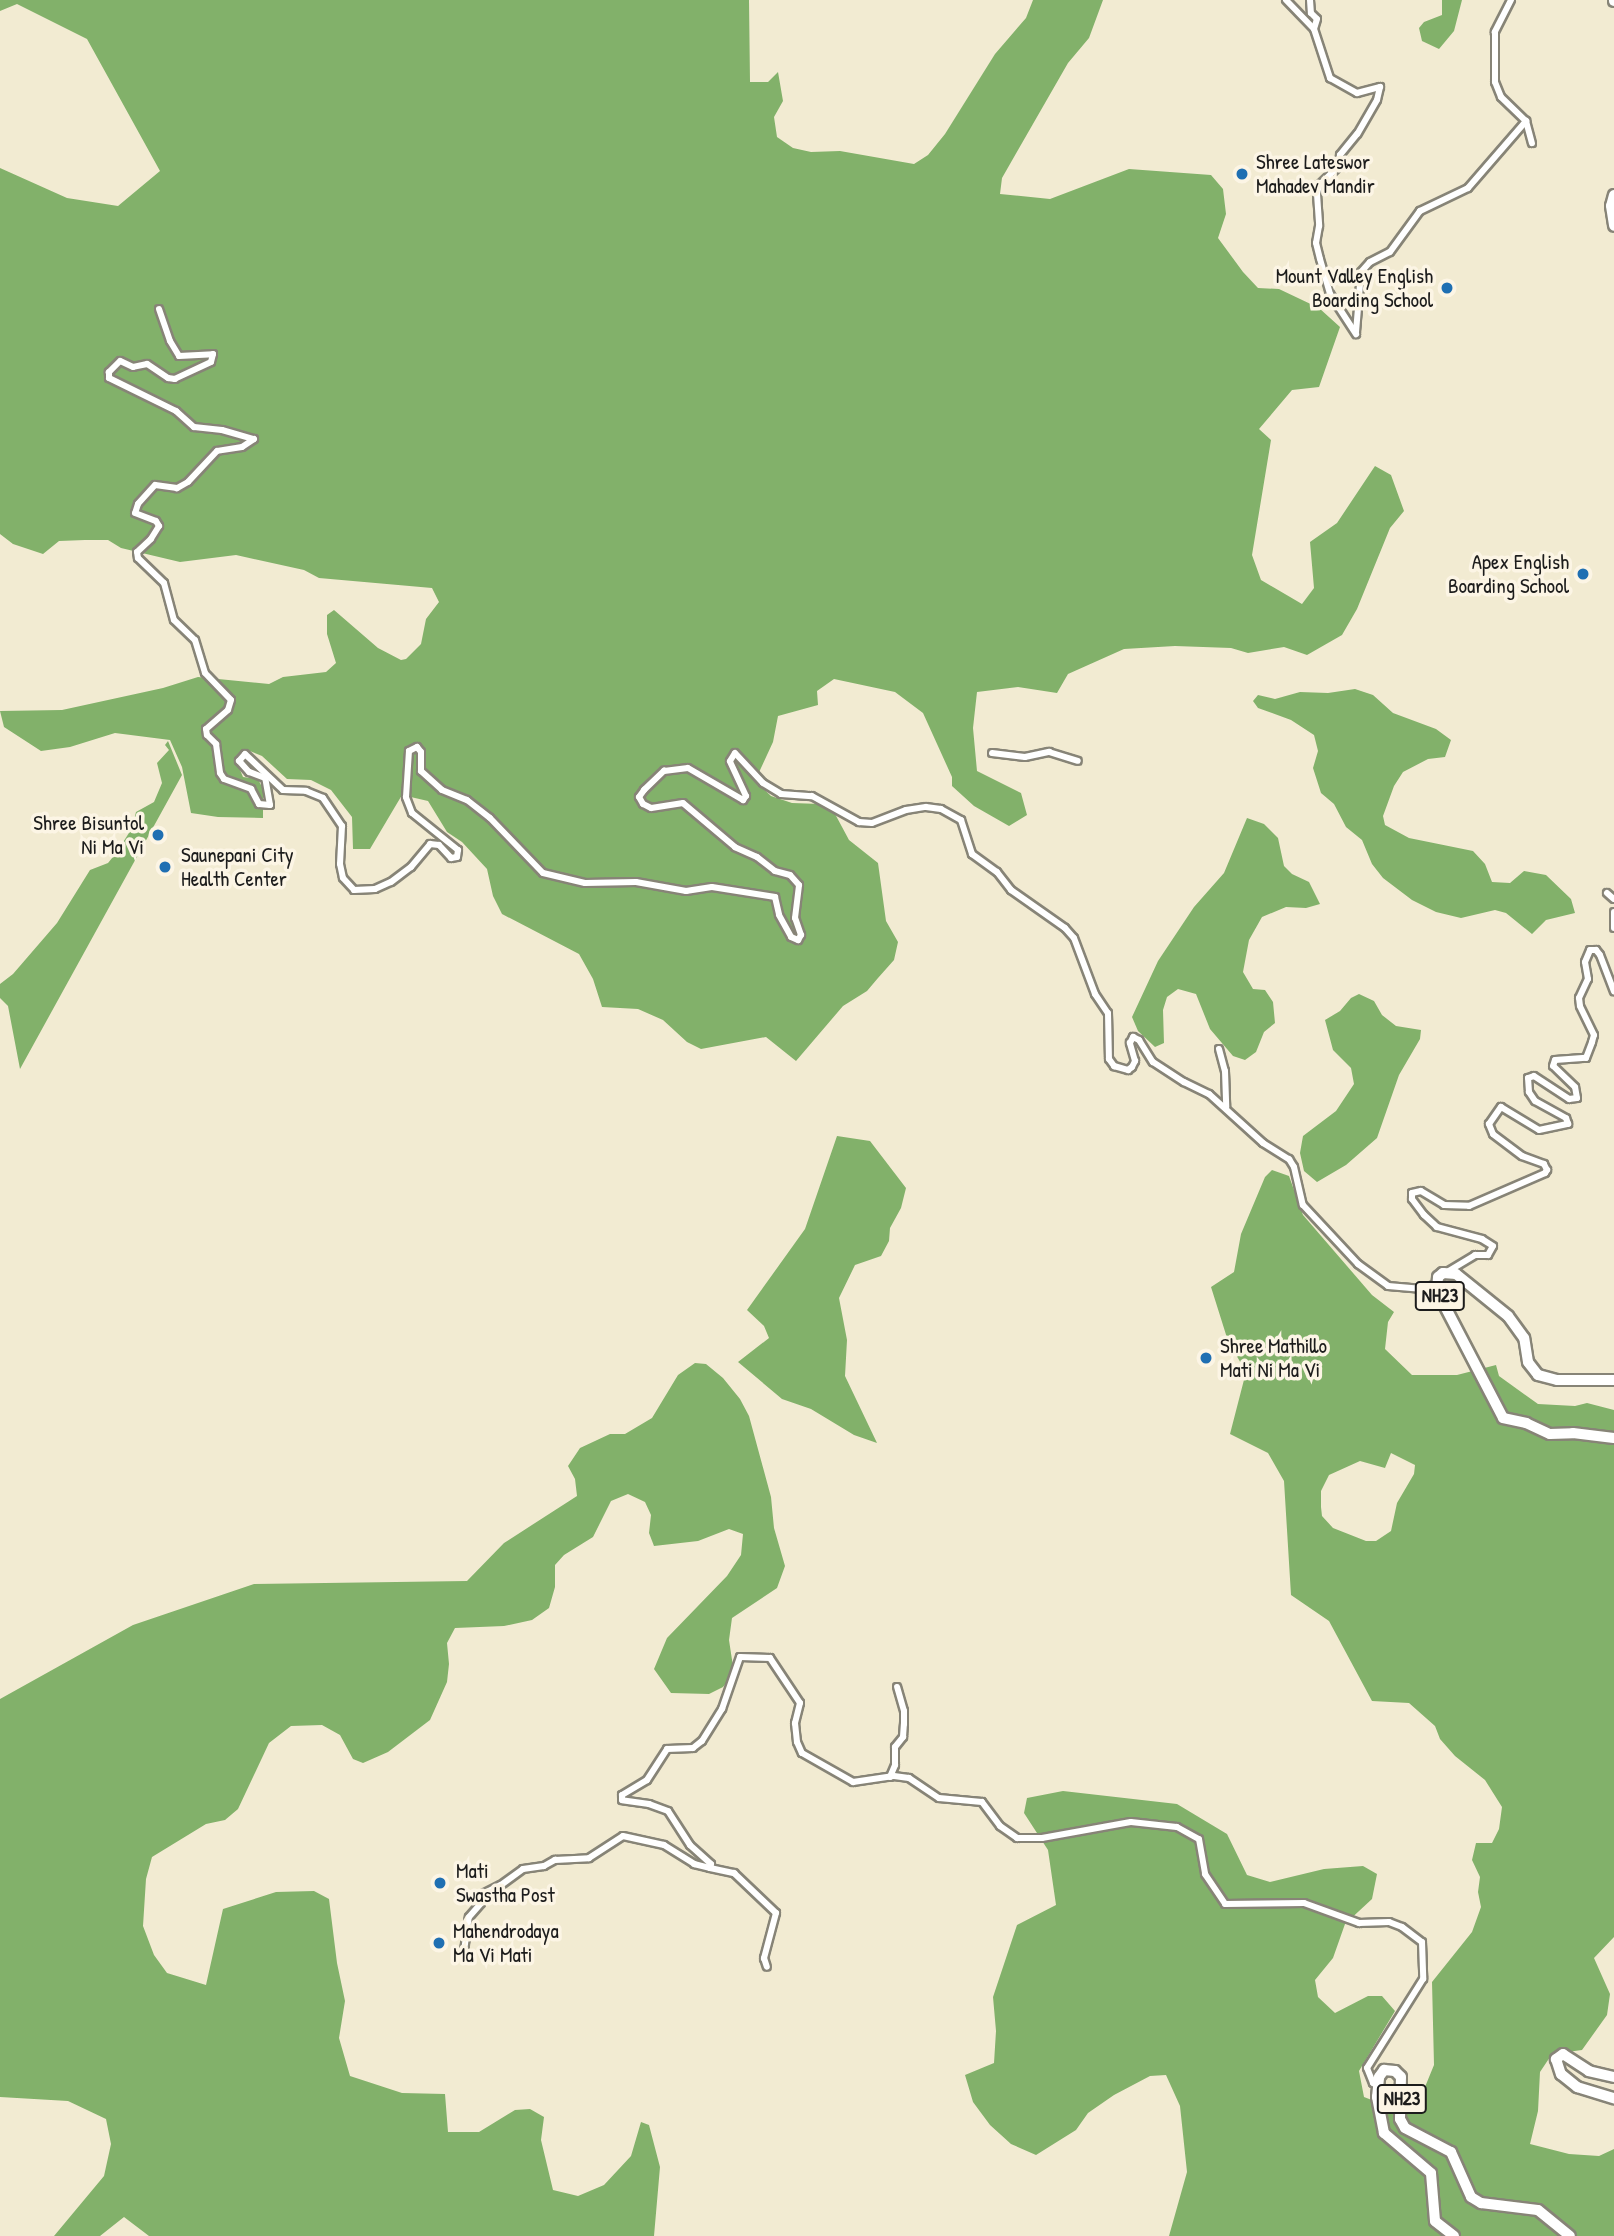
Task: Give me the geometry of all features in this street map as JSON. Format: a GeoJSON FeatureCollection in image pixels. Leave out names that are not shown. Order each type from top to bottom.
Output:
{"type":"FeatureCollection","features":[{"type":"Feature","properties":{"kind":"main road"},"geometry":{"type":"LineString","coordinates":[[1614,195],[1611,206],[1614,226]]}},
{"type":"Feature","properties":{"kind":"main road","name":"NH23"},"geometry":{"type":"LineString","coordinates":[[1614,1380],[1556,1380],[1538,1375],[1530,1366],[1525,1342],[1515,1324],[1462,1278],[1447,1272],[1440,1275],[1436,1284],[1503,1418],[1526,1423],[1550,1434],[1614,1437]]}},
{"type":"Feature","properties":{"kind":"main road"},"geometry":{"type":"LineString","coordinates":[[1614,2077],[1589,2071],[1563,2054],[1556,2059],[1561,2074],[1577,2087],[1614,2098]]}},
{"type":"Feature","properties":{"kind":"main road","name":"NH23"},"geometry":{"type":"LineString","coordinates":[[1454,2236],[1435,2221],[1431,2173],[1386,2137],[1378,2086],[1384,2070],[1398,2073],[1402,2083],[1400,2119],[1405,2128],[1448,2149],[1471,2197],[1481,2203],[1538,2210],[1570,2236]]}},
{"type":"Feature","properties":{"kind":"street"},"geometry":{"type":"LineString","coordinates":[[1286,0],[1314,29],[1330,78],[1357,93],[1380,87],[1377,100],[1363,125],[1340,155],[1339,166],[1319,186],[1317,194],[1319,226],[1316,243],[1320,259],[1330,294],[1356,334],[1361,272],[1370,262],[1390,252],[1420,211],[1468,188],[1526,121]]}},
{"type":"Feature","properties":{"kind":"street"},"geometry":{"type":"LineString","coordinates":[[1310,0],[1311,13],[1317,19],[1314,29]]}},
{"type":"Feature","properties":{"kind":"street"},"geometry":{"type":"LineString","coordinates":[[1511,0],[1495,32],[1495,82],[1501,97],[1526,121],[1532,143]]}},
{"type":"Feature","properties":{"kind":"street"},"geometry":{"type":"LineString","coordinates":[[159,309],[170,341],[179,356],[213,354],[211,362],[175,379],[168,378],[147,364],[133,367],[120,361],[108,372],[109,378],[176,411],[194,426],[254,439],[243,447],[217,451],[188,482],[177,488],[155,485],[138,503],[135,513],[156,521],[159,526],[151,539],[137,552],[138,558],[164,583],[174,620],[195,640],[205,673],[231,700],[219,720],[206,729],[207,735],[216,744],[220,773],[224,779],[251,789],[259,804],[270,805],[265,778],[249,772],[239,761],[245,754],[284,790],[306,791],[323,798],[342,826],[340,863],[343,878],[354,890],[374,889],[391,882],[411,867],[430,844],[439,845],[451,858],[457,857],[458,850],[412,813],[406,797],[409,751],[417,747],[421,752],[421,771],[442,790],[467,800],[490,818],[543,873],[585,883],[636,882],[686,891],[712,887],[775,897],[779,915],[791,937],[798,940],[801,935],[795,918],[799,885],[790,875],[775,871],[757,857],[735,846],[683,803],[651,808],[643,804],[639,797],[664,771],[688,768],[743,800],[746,796],[730,761],[735,753],[763,783],[781,794],[812,796],[859,822],[872,823],[906,810],[926,807],[956,815],[961,820],[972,854],[996,872],[1011,890],[1065,928],[1073,938],[1095,995],[1108,1013],[1109,1059],[1114,1066],[1128,1070],[1132,1067],[1135,1061],[1130,1043],[1133,1037],[1139,1040],[1153,1062],[1209,1094],[1226,1107],[1243,1126],[1289,1159],[1294,1167],[1303,1205],[1358,1264],[1388,1286],[1423,1289],[1436,1284]]}},
{"type":"Feature","properties":{"kind":"street"},"geometry":{"type":"LineString","coordinates":[[992,753],[1025,757],[1049,752],[1078,761]]}},
{"type":"Feature","properties":{"kind":"street"},"geometry":{"type":"LineString","coordinates":[[1607,893],[1614,899]]}},
{"type":"Feature","properties":{"kind":"street"},"geometry":{"type":"LineString","coordinates":[[1614,912],[1614,928]]}},
{"type":"Feature","properties":{"kind":"street"},"geometry":{"type":"LineString","coordinates":[[1447,1272],[1475,1255],[1488,1255],[1493,1246],[1482,1239],[1437,1227],[1412,1199],[1412,1193],[1422,1191],[1444,1205],[1469,1206],[1548,1170],[1544,1164],[1522,1156],[1493,1134],[1489,1124],[1501,1107],[1539,1130],[1568,1124],[1566,1118],[1535,1101],[1529,1091],[1528,1078],[1534,1076],[1569,1099],[1577,1098],[1575,1087],[1553,1066],[1555,1060],[1586,1058],[1592,1042],[1594,1035],[1579,998],[1588,979],[1586,962],[1590,950],[1596,950],[1600,955],[1614,991]]}},
{"type":"Feature","properties":{"kind":"street"},"geometry":{"type":"LineString","coordinates":[[1219,1049],[1225,1071],[1226,1107]]}},
{"type":"Feature","properties":{"kind":"street"},"geometry":{"type":"LineString","coordinates":[[710,1868],[711,1864],[690,1845],[668,1811],[649,1804],[622,1800],[622,1795],[647,1780],[667,1749],[693,1748],[702,1741],[722,1709],[740,1657],[770,1658],[800,1703],[795,1723],[797,1742],[802,1753],[853,1782],[890,1777],[909,1779],[939,1798],[982,1802],[1000,1826],[1017,1838],[1042,1838],[1131,1822],[1177,1827],[1199,1839],[1205,1874],[1225,1904],[1304,1903],[1359,1923],[1389,1922],[1402,1927],[1422,1942],[1423,1979],[1367,2068],[1371,2079],[1378,2086]]}},
{"type":"Feature","properties":{"kind":"street"},"geometry":{"type":"LineString","coordinates":[[890,1777],[895,1765],[895,1747],[903,1737],[904,1711],[897,1687]]}},
{"type":"Feature","properties":{"kind":"street"},"geometry":{"type":"LineString","coordinates":[[464,1951],[469,1917],[479,1908],[481,1895],[523,1869],[544,1866],[555,1860],[589,1858],[623,1836],[664,1845],[694,1864],[734,1872],[776,1913],[764,1958],[767,1967]]}},
{"type":"Feature","properties":{"kind":"green space"},"geometry":{"type":"Polygon","coordinates":[[[0,0],[749,0],[750,82],[768,82],[778,72],[783,101],[774,117],[777,137],[793,148],[811,152],[840,151],[914,164],[928,155],[945,134],[995,54],[1026,18],[1033,0],[1103,0],[1089,38],[1068,63],[1002,178],[1000,194],[1050,199],[1129,169],[1211,175],[1223,189],[1226,214],[1218,238],[1243,272],[1258,288],[1279,289],[1319,308],[1340,327],[1319,387],[1292,390],[1259,429],[1271,440],[1252,555],[1261,580],[1302,604],[1314,588],[1310,542],[1337,523],[1375,466],[1391,475],[1404,511],[1390,528],[1357,609],[1342,635],[1307,655],[1284,647],[1248,653],[1231,648],[1175,646],[1124,649],[1068,674],[1057,693],[1018,687],[977,692],[973,728],[977,771],[1021,793],[1027,815],[1009,826],[974,806],[952,786],[952,777],[923,713],[895,692],[834,679],[817,691],[818,705],[778,716],[773,742],[755,781],[771,796],[792,803],[820,804],[834,812],[849,840],[878,863],[886,921],[898,942],[894,960],[867,991],[843,1006],[796,1061],[766,1037],[701,1049],[687,1042],[663,1020],[638,1009],[602,1007],[593,979],[579,954],[502,914],[493,896],[487,869],[462,842],[447,832],[428,801],[402,795],[370,849],[353,849],[352,817],[331,790],[311,780],[287,779],[262,756],[245,749],[235,758],[243,777],[258,779],[263,789],[263,818],[218,817],[191,813],[182,767],[170,740],[115,733],[70,747],[41,751],[4,727],[0,711],[62,710],[163,688],[198,677],[269,684],[283,677],[326,672],[336,663],[327,634],[327,615],[334,610],[378,648],[401,660],[406,659],[421,644],[426,619],[439,602],[432,588],[319,578],[304,570],[236,555],[180,562],[121,548],[108,540],[59,541],[43,554],[13,544],[0,534],[0,168],[67,198],[118,206],[160,171],[87,39],[17,4],[0,11],[0,0]]]}},
{"type":"Feature","properties":{"kind":"green space"},"geometry":{"type":"Polygon","coordinates":[[[1442,0],[1462,0],[1454,31],[1439,49],[1422,41],[1419,28],[1424,22],[1442,15],[1442,0]]]}},
{"type":"Feature","properties":{"kind":"green space"},"geometry":{"type":"Polygon","coordinates":[[[1355,689],[1373,695],[1393,713],[1436,729],[1451,740],[1445,757],[1428,759],[1403,772],[1394,786],[1383,816],[1385,825],[1409,838],[1473,851],[1485,864],[1492,882],[1510,883],[1524,871],[1546,875],[1571,899],[1575,913],[1546,920],[1532,934],[1506,913],[1495,910],[1461,918],[1436,912],[1412,900],[1383,878],[1372,864],[1362,840],[1346,827],[1334,804],[1321,793],[1313,768],[1318,751],[1314,735],[1291,720],[1258,708],[1253,701],[1258,695],[1275,699],[1300,692],[1328,693],[1355,689]]]}},
{"type":"Feature","properties":{"kind":"green space"},"geometry":{"type":"Polygon","coordinates":[[[168,741],[182,775],[20,1069],[8,1006],[0,998],[0,984],[13,974],[57,923],[90,870],[108,863],[117,852],[132,828],[136,812],[154,802],[162,783],[157,763],[169,750],[165,745],[168,741]]]}},
{"type":"Feature","properties":{"kind":"green space"},"geometry":{"type":"Polygon","coordinates":[[[1247,818],[1264,824],[1278,838],[1284,866],[1292,874],[1309,882],[1320,904],[1306,908],[1286,907],[1262,917],[1249,940],[1243,972],[1253,989],[1265,990],[1273,1002],[1275,1023],[1264,1032],[1256,1052],[1245,1060],[1233,1056],[1210,1029],[1196,994],[1178,989],[1167,997],[1163,1010],[1164,1043],[1155,1047],[1138,1031],[1132,1017],[1158,961],[1194,907],[1224,873],[1247,818]]]}},
{"type":"Feature","properties":{"kind":"green space"},"geometry":{"type":"Polygon","coordinates":[[[1359,994],[1374,1001],[1382,1015],[1396,1026],[1421,1030],[1420,1039],[1399,1075],[1377,1138],[1346,1165],[1317,1182],[1304,1171],[1300,1153],[1303,1136],[1336,1111],[1354,1084],[1351,1068],[1333,1050],[1325,1020],[1359,994]]]}},
{"type":"Feature","properties":{"kind":"green space"},"geometry":{"type":"Polygon","coordinates":[[[837,1136],[870,1141],[906,1188],[901,1208],[890,1228],[889,1241],[881,1256],[855,1265],[839,1298],[847,1340],[845,1376],[877,1443],[854,1435],[811,1409],[782,1399],[738,1362],[769,1338],[764,1326],[747,1310],[805,1229],[837,1136]]]}},
{"type":"Feature","properties":{"kind":"green space"},"geometry":{"type":"Polygon","coordinates":[[[1272,1170],[1289,1176],[1303,1215],[1372,1295],[1394,1312],[1388,1322],[1385,1349],[1412,1375],[1457,1375],[1496,1365],[1499,1376],[1538,1404],[1575,1406],[1587,1403],[1614,1410],[1614,1937],[1594,1958],[1610,1994],[1607,2015],[1582,2050],[1552,2054],[1540,2072],[1538,2111],[1530,2144],[1569,2154],[1599,2156],[1614,2149],[1614,2236],[1169,2236],[1187,2172],[1180,2106],[1166,2075],[1150,2076],[1114,2095],[1088,2113],[1076,2130],[1036,2155],[1011,2144],[990,2125],[973,2102],[965,2075],[994,2063],[996,2031],[993,1997],[1017,1925],[1056,1905],[1048,1850],[1024,1813],[1027,1798],[1063,1791],[1177,1804],[1227,1834],[1247,1875],[1270,1882],[1324,1869],[1363,1866],[1377,1874],[1372,1899],[1345,1924],[1333,1958],[1315,1980],[1318,1997],[1335,2013],[1368,1996],[1382,1996],[1395,2011],[1359,2071],[1364,2097],[1395,2109],[1418,2104],[1434,2065],[1432,1982],[1472,1932],[1481,1907],[1478,1892],[1480,1877],[1472,1860],[1476,1843],[1492,1843],[1499,1829],[1502,1807],[1485,1780],[1455,1756],[1440,1739],[1435,1726],[1409,1703],[1372,1701],[1329,1621],[1291,1595],[1284,1481],[1268,1453],[1230,1434],[1246,1372],[1228,1341],[1211,1287],[1234,1272],[1241,1234],[1265,1177],[1272,1170]],[[1391,1453],[1385,1468],[1360,1461],[1329,1475],[1321,1491],[1322,1516],[1333,1528],[1366,1541],[1376,1541],[1391,1531],[1397,1503],[1414,1474],[1415,1465],[1391,1453]]]}},
{"type":"Feature","properties":{"kind":"green space"},"geometry":{"type":"Polygon","coordinates":[[[695,1363],[706,1364],[723,1378],[740,1399],[749,1416],[771,1497],[774,1528],[785,1566],[777,1588],[732,1618],[729,1640],[734,1673],[723,1687],[709,1694],[671,1693],[654,1669],[667,1638],[727,1576],[741,1555],[743,1534],[729,1529],[698,1541],[654,1546],[649,1533],[651,1515],[645,1502],[628,1494],[611,1501],[593,1537],[564,1555],[555,1565],[555,1587],[549,1608],[532,1620],[504,1626],[455,1628],[447,1643],[447,1682],[430,1720],[388,1752],[363,1763],[353,1759],[340,1735],[322,1725],[291,1726],[269,1743],[238,1809],[225,1820],[206,1824],[152,1857],[146,1879],[143,1926],[154,1955],[167,1973],[206,1985],[223,1909],[276,1892],[314,1891],[329,1899],[345,2001],[339,2038],[350,2076],[402,2093],[445,2094],[448,2132],[479,2132],[515,2110],[530,2109],[544,2117],[541,2140],[553,2190],[578,2196],[604,2185],[631,2156],[641,2122],[649,2125],[660,2167],[654,2236],[149,2236],[124,2217],[100,2236],[54,2236],[104,2176],[111,2144],[106,2119],[68,2101],[0,2097],[0,1699],[133,1625],[254,1584],[467,1581],[504,1543],[577,1496],[575,1479],[568,1466],[580,1448],[610,1434],[625,1434],[652,1418],[678,1375],[695,1363]]]}},
{"type":"Feature","properties":{"kind":"place","name":"Shree Lateswor Mahadev Mandir"},"geometry":{"type":"Point","coordinates":[1242,174]}},
{"type":"Feature","properties":{"kind":"place","name":"Mount Valley English Boarding School"},"geometry":{"type":"Point","coordinates":[1447,288]}},
{"type":"Feature","properties":{"kind":"place","name":"Apex English Boarding School"},"geometry":{"type":"Point","coordinates":[1583,574]}},
{"type":"Feature","properties":{"kind":"place","name":"Shree Bisuntol Ni Ma Vi"},"geometry":{"type":"Point","coordinates":[158,835]}},
{"type":"Feature","properties":{"kind":"place","name":"Saunepani City Health Center"},"geometry":{"type":"Point","coordinates":[165,867]}},
{"type":"Feature","properties":{"kind":"place","name":"Shree Mathillo Mati Ni Ma Vi"},"geometry":{"type":"Point","coordinates":[1206,1358]}},
{"type":"Feature","properties":{"kind":"place","name":"Mati Swastha Post"},"geometry":{"type":"Point","coordinates":[440,1883]}},
{"type":"Feature","properties":{"kind":"place","name":"Mahendrodaya Ma Vi Mati"},"geometry":{"type":"Point","coordinates":[439,1943]}}]}
